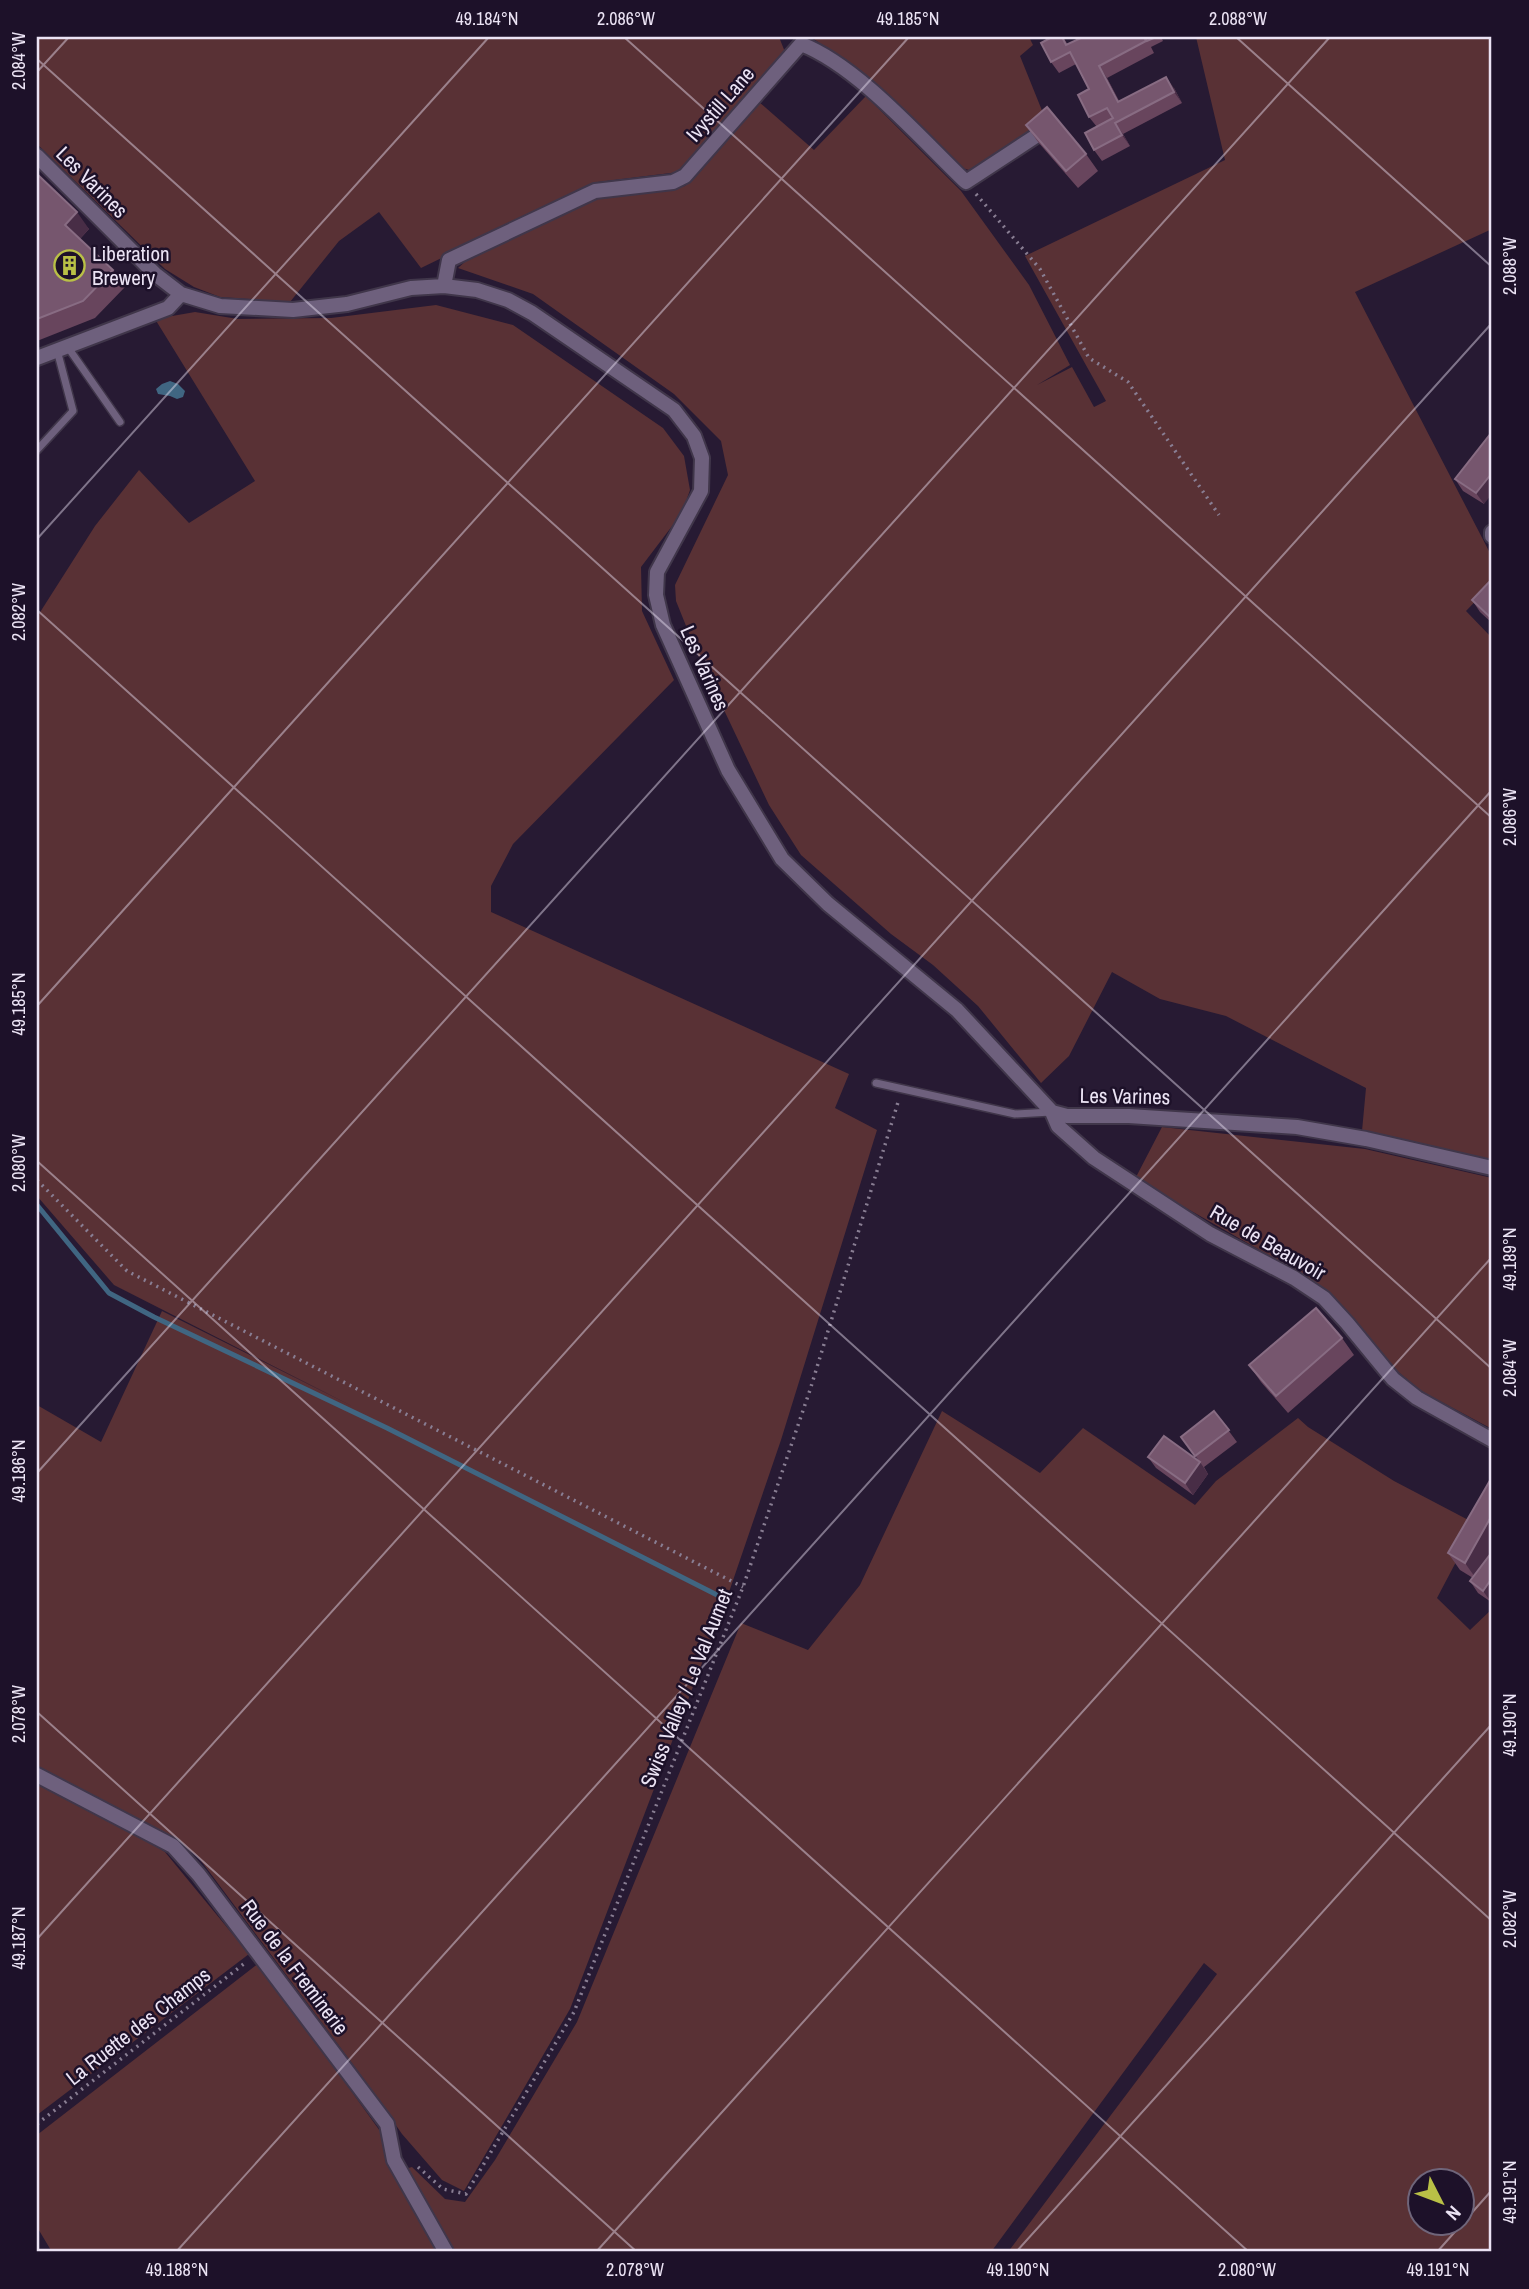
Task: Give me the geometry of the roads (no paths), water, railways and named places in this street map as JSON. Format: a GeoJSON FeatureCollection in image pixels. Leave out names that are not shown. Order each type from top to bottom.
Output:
{"type":"FeatureCollection","features":[{"type":"Feature","properties":{"kind":"street","name":"Ivystill Lane"},"geometry":{"type":"LineString","coordinates":[[444,286],[449,260],[595,191],[673,182],[685,176],[802,44],[820,51],[874,93],[966,182],[1035,136]]}},
{"type":"Feature","properties":{"kind":"street","name":"Les Varines"},"geometry":{"type":"LineString","coordinates":[[37,156],[155,274],[181,294],[220,306],[293,310],[348,304],[411,288],[444,286],[477,290],[508,299],[531,313],[674,410],[694,436],[702,458],[701,491],[657,572],[656,596],[663,625],[728,770],[782,859],[828,904],[957,1010],[1052,1112],[1067,1116],[1129,1116],[1297,1127],[1366,1139],[1492,1168]]}},
{"type":"Feature","properties":{"kind":"street"},"geometry":{"type":"LineString","coordinates":[[37,358],[168,308],[181,294]]}},
{"type":"Feature","properties":{"kind":"street","name":"Rue de Beauvoir"},"geometry":{"type":"LineString","coordinates":[[1052,1112],[1058,1126],[1114,1172],[1210,1234],[1294,1278],[1324,1298],[1393,1379],[1417,1398],[1492,1440]]}},
{"type":"Feature","properties":{"kind":"street","name":"Rue de la Freminerie"},"geometry":{"type":"LineString","coordinates":[[37,1775],[173,1846],[199,1875],[387,2124],[394,2160],[446,2252]]}},
{"type":"Feature","properties":{"kind":"lane"},"geometry":{"type":"LineString","coordinates":[[62,348],[120,422]]}},
{"type":"Feature","properties":{"kind":"lane"},"geometry":{"type":"LineString","coordinates":[[37,450],[73,411],[62,348]]}},
{"type":"Feature","properties":{"kind":"lane"},"geometry":{"type":"LineString","coordinates":[[876,1083],[1015,1114],[1052,1112]]}},
{"type":"Feature","properties":{"kind":"water"},"geometry":{"type":"Polygon","coordinates":[[[170,381],[185,391],[183,397],[177,399],[158,394],[156,389],[170,381]]]}},
{"type":"Feature","properties":{"kind":"waterway"},"geometry":{"type":"LineString","coordinates":[[37,1205],[109,1293],[387,1428],[725,1599]]}},
{"type":"Feature","properties":{"kind":"place","name":"Liberation Brewery"},"geometry":{"type":"Point","coordinates":[69,265]}}]}
